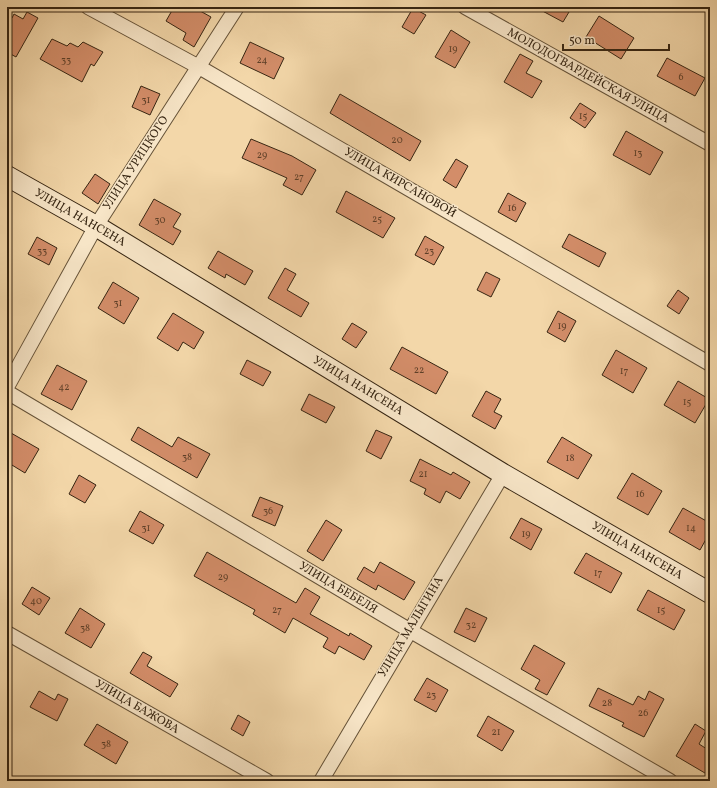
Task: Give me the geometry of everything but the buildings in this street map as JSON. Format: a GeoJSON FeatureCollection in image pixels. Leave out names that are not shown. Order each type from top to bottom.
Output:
{"type":"FeatureCollection","features":[{"type":"Feature","properties":{"kind":"main road","name":"УЛИЦА НАНСЕНА"},"geometry":{"type":"LineString","coordinates":[[7,176],[96,226],[503,474],[710,593]]}},
{"type":"Feature","properties":{"kind":"street","name":"УЛИЦА КИРСАНОВОЙ"},"geometry":{"type":"LineString","coordinates":[[88,7],[199,67],[710,364]]}},
{"type":"Feature","properties":{"kind":"street","name":"УЛИЦА УРИЦКОГО"},"geometry":{"type":"LineString","coordinates":[[7,387],[96,226],[237,7]]}},
{"type":"Feature","properties":{"kind":"street","name":"МОЛОДОГВАРДЕЙСКАЯ УЛИЦА"},"geometry":{"type":"LineString","coordinates":[[465,7],[710,144]]}},
{"type":"Feature","properties":{"kind":"street","name":"УЛИЦА БЕБЕЛЯ"},"geometry":{"type":"LineString","coordinates":[[7,392],[409,630],[670,781]]}},
{"type":"Feature","properties":{"kind":"street","name":"УЛИЦА МАЛЫГИНА"},"geometry":{"type":"LineString","coordinates":[[321,781],[409,630],[503,474]]}},
{"type":"Feature","properties":{"kind":"street","name":"УЛИЦА БАЖОВА"},"geometry":{"type":"LineString","coordinates":[[7,633],[267,781]]}}]}
